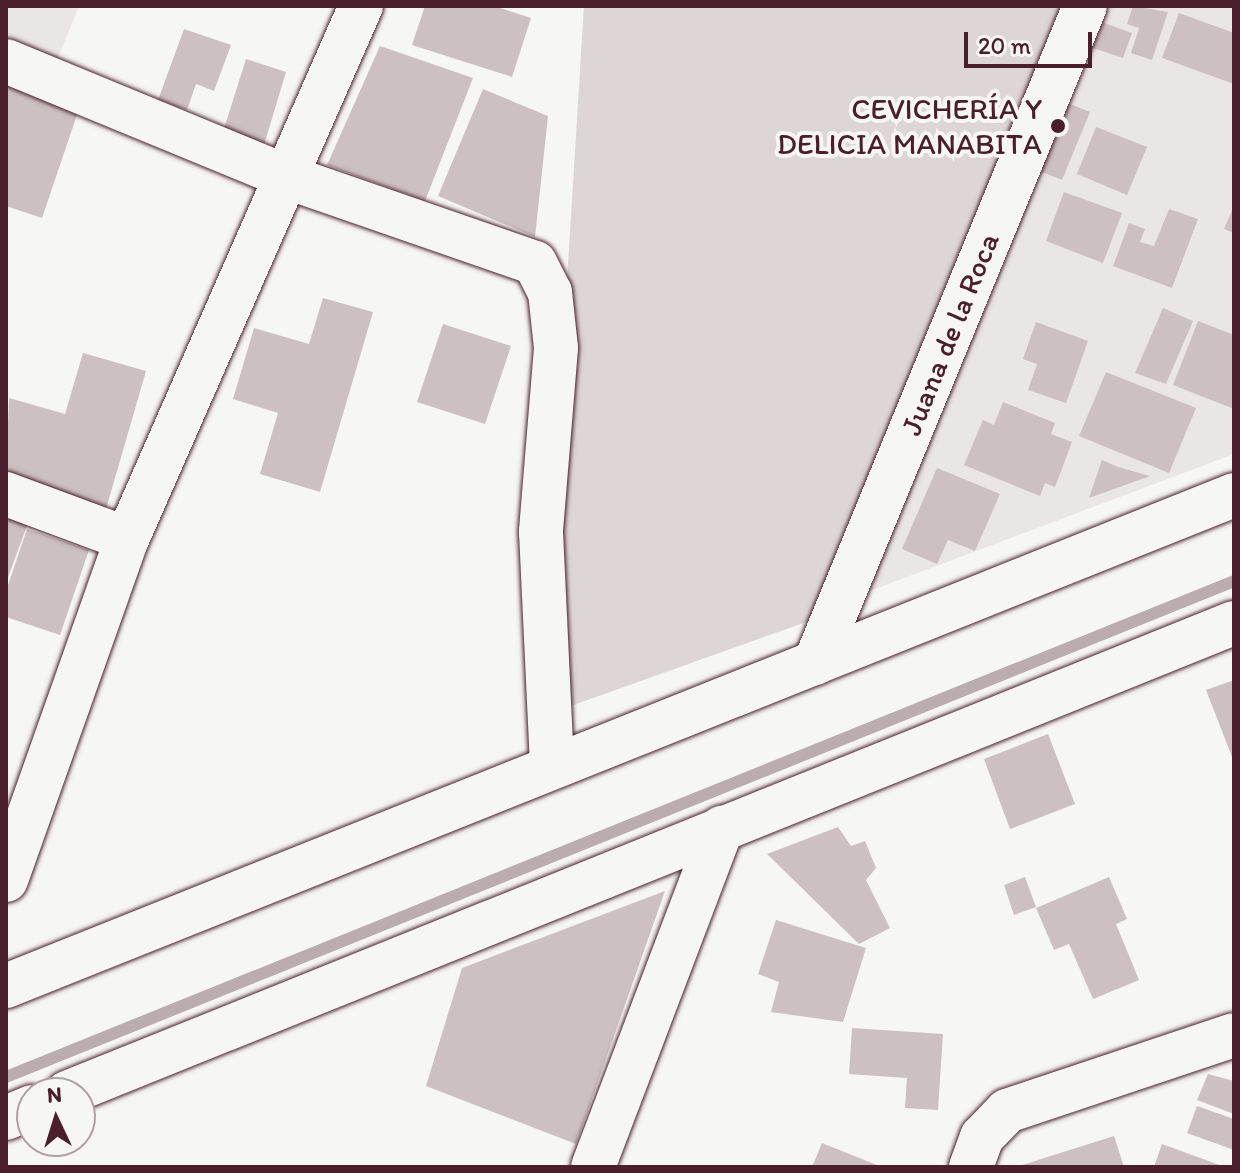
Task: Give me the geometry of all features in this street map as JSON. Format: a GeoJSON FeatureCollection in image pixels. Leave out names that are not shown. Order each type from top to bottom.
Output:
{"type":"FeatureCollection","features":[{"type":"Feature","properties":{"kind":"street"},"geometry":{"type":"LineString","coordinates":[[6,880],[127,539],[361,6]]}},
{"type":"Feature","properties":{"kind":"street","name":"Juana de la Roca"},"geometry":{"type":"LineString","coordinates":[[815,663],[1085,6]]}},
{"type":"Feature","properties":{"kind":"street"},"geometry":{"type":"LineString","coordinates":[[6,61],[287,177],[535,263],[550,292],[556,348],[541,532],[552,767]]}},
{"type":"Feature","properties":{"kind":"street"},"geometry":{"type":"LineString","coordinates":[[6,494],[127,539]]}},
{"type":"Feature","properties":{"kind":"street"},"geometry":{"type":"LineString","coordinates":[[13,970],[552,767],[1234,495]]}},
{"type":"Feature","properties":{"kind":"street"},"geometry":{"type":"LineString","coordinates":[[96,1081],[1234,623]]}},
{"type":"Feature","properties":{"kind":"street"},"geometry":{"type":"LineString","coordinates":[[593,1167],[722,828]]}},
{"type":"Feature","properties":{"kind":"street"},"geometry":{"type":"LineString","coordinates":[[971,1167],[982,1137],[1007,1111],[1234,1035]]}},
{"type":"Feature","properties":{"kind":"shaded area"},"geometry":{"type":"Polygon","coordinates":[[[6,6],[79,6],[6,186],[6,6]]]}},
{"type":"Feature","properties":{"kind":"shaded area"},"geometry":{"type":"Polygon","coordinates":[[[584,6],[1061,6],[809,621],[540,717],[584,6]]]}},
{"type":"Feature","properties":{"kind":"shaded area"},"geometry":{"type":"Polygon","coordinates":[[[1098,6],[1234,6],[1234,454],[867,592],[1098,6]]]}},
{"type":"Feature","properties":{"kind":"building"},"geometry":{"type":"Polygon","coordinates":[[[425,6],[494,6],[531,18],[512,77],[412,45],[425,6]]]}},
{"type":"Feature","properties":{"kind":"building"},"geometry":{"type":"Polygon","coordinates":[[[1133,6],[1168,12],[1152,60],[1131,53],[1139,28],[1127,24],[1133,6]]]}},
{"type":"Feature","properties":{"kind":"building"},"geometry":{"type":"Polygon","coordinates":[[[1179,13],[1234,33],[1234,84],[1162,58],[1179,13]]]}},
{"type":"Feature","properties":{"kind":"building"},"geometry":{"type":"Polygon","coordinates":[[[1099,21],[1132,33],[1123,58],[1090,47],[1099,21]]]}},
{"type":"Feature","properties":{"kind":"building"},"geometry":{"type":"Polygon","coordinates":[[[184,29],[231,45],[214,91],[196,84],[187,110],[158,100],[184,29]]]}},
{"type":"Feature","properties":{"kind":"building"},"geometry":{"type":"Polygon","coordinates":[[[380,46],[473,78],[425,201],[327,165],[380,46]]]}},
{"type":"Feature","properties":{"kind":"building"},"geometry":{"type":"Polygon","coordinates":[[[246,59],[286,72],[264,145],[223,132],[246,59]]]}},
{"type":"Feature","properties":{"kind":"building"},"geometry":{"type":"Polygon","coordinates":[[[6,78],[81,103],[42,218],[6,206],[6,78]]]}},
{"type":"Feature","properties":{"kind":"building"},"geometry":{"type":"Polygon","coordinates":[[[483,89],[548,116],[535,237],[438,196],[483,89]]]}},
{"type":"Feature","properties":{"kind":"building"},"geometry":{"type":"Polygon","coordinates":[[[1065,102],[1090,112],[1062,180],[1037,170],[1065,102]]]}},
{"type":"Feature","properties":{"kind":"building"},"geometry":{"type":"Polygon","coordinates":[[[1096,127],[1147,147],[1127,195],[1077,174],[1096,127]]]}},
{"type":"Feature","properties":{"kind":"building"},"geometry":{"type":"Polygon","coordinates":[[[1064,192],[1122,213],[1103,263],[1046,241],[1064,192]]]}},
{"type":"Feature","properties":{"kind":"building"},"geometry":{"type":"Polygon","coordinates":[[[1234,206],[1234,233],[1224,229],[1234,206]]]}},
{"type":"Feature","properties":{"kind":"building"},"geometry":{"type":"Polygon","coordinates":[[[1169,209],[1198,219],[1172,288],[1113,266],[1129,223],[1145,229],[1140,242],[1154,246],[1169,209]]]}},
{"type":"Feature","properties":{"kind":"building"},"geometry":{"type":"Polygon","coordinates":[[[323,298],[373,312],[320,492],[260,474],[278,413],[233,399],[254,328],[309,344],[323,298]]]}},
{"type":"Feature","properties":{"kind":"building"},"geometry":{"type":"Polygon","coordinates":[[[1163,308],[1193,321],[1166,384],[1135,373],[1163,308]]]}},
{"type":"Feature","properties":{"kind":"building"},"geometry":{"type":"Polygon","coordinates":[[[1198,321],[1234,335],[1234,409],[1173,385],[1198,321]]]}},
{"type":"Feature","properties":{"kind":"building"},"geometry":{"type":"Polygon","coordinates":[[[1036,322],[1088,341],[1066,403],[1028,390],[1037,364],[1023,359],[1036,322]]]}},
{"type":"Feature","properties":{"kind":"building"},"geometry":{"type":"Polygon","coordinates":[[[443,324],[511,346],[485,424],[417,402],[443,324]]]}},
{"type":"Feature","properties":{"kind":"building"},"geometry":{"type":"Polygon","coordinates":[[[83,353],[146,371],[106,509],[6,480],[9,398],[65,414],[83,353]]]}},
{"type":"Feature","properties":{"kind":"building"},"geometry":{"type":"Polygon","coordinates":[[[1106,372],[1196,408],[1169,473],[1079,436],[1106,372]]]}},
{"type":"Feature","properties":{"kind":"building"},"geometry":{"type":"Polygon","coordinates":[[[1003,402],[1055,423],[1051,434],[1072,442],[1055,487],[1045,483],[1040,496],[964,465],[983,420],[994,425],[1003,402]]]}},
{"type":"Feature","properties":{"kind":"building"},"geometry":{"type":"Polygon","coordinates":[[[1102,460],[1118,467],[1150,476],[1089,498],[1102,460]]]}},
{"type":"Feature","properties":{"kind":"building"},"geometry":{"type":"Polygon","coordinates":[[[937,468],[1000,494],[975,551],[948,540],[937,564],[902,549],[937,468]]]}},
{"type":"Feature","properties":{"kind":"building"},"geometry":{"type":"Polygon","coordinates":[[[6,515],[28,523],[6,583],[6,515]]]}},
{"type":"Feature","properties":{"kind":"building"},"geometry":{"type":"Polygon","coordinates":[[[27,529],[89,550],[60,635],[6,617],[6,591],[27,529]]]}},
{"type":"Feature","properties":{"kind":"building"},"geometry":{"type":"Polygon","coordinates":[[[1234,680],[1234,762],[1206,690],[1234,680]]]}},
{"type":"Feature","properties":{"kind":"building"},"geometry":{"type":"Polygon","coordinates":[[[1048,734],[1075,804],[1010,829],[984,759],[1048,734]]]}},
{"type":"Feature","properties":{"kind":"building"},"geometry":{"type":"Polygon","coordinates":[[[838,827],[851,846],[865,841],[876,868],[866,880],[890,928],[859,944],[767,854],[838,827]]]}},
{"type":"Feature","properties":{"kind":"building"},"geometry":{"type":"Polygon","coordinates":[[[1025,877],[1036,907],[1014,915],[1004,885],[1025,877]]]}},
{"type":"Feature","properties":{"kind":"building"},"geometry":{"type":"Polygon","coordinates":[[[1109,877],[1127,919],[1116,924],[1139,980],[1093,999],[1069,944],[1054,950],[1036,908],[1109,877]]]}},
{"type":"Feature","properties":{"kind":"building"},"geometry":{"type":"Polygon","coordinates":[[[665,891],[576,1144],[426,1086],[462,968],[665,891]]]}},
{"type":"Feature","properties":{"kind":"building"},"geometry":{"type":"Polygon","coordinates":[[[776,920],[866,948],[843,1022],[771,1012],[779,982],[758,974],[776,920]]]}},
{"type":"Feature","properties":{"kind":"building"},"geometry":{"type":"Polygon","coordinates":[[[852,1028],[943,1034],[938,1110],[905,1108],[907,1078],[849,1074],[852,1028]]]}},
{"type":"Feature","properties":{"kind":"building"},"geometry":{"type":"Polygon","coordinates":[[[1208,1074],[1234,1081],[1234,1114],[1197,1100],[1208,1074]]]}},
{"type":"Feature","properties":{"kind":"building"},"geometry":{"type":"Polygon","coordinates":[[[1197,1106],[1234,1119],[1234,1150],[1187,1133],[1197,1106]]]}},
{"type":"Feature","properties":{"kind":"building"},"geometry":{"type":"Polygon","coordinates":[[[1114,1136],[1124,1167],[1019,1167],[1019,1166],[1114,1136]]]}},
{"type":"Feature","properties":{"kind":"building"},"geometry":{"type":"Polygon","coordinates":[[[822,1143],[882,1167],[812,1167],[822,1143]]]}},
{"type":"Feature","properties":{"kind":"building"},"geometry":{"type":"Polygon","coordinates":[[[1162,1144],[1225,1167],[1154,1167],[1162,1144]]]}},
{"type":"Feature","properties":{"kind":"waterway"},"geometry":{"type":"LineString","coordinates":[[6,1077],[1234,581]]}},
{"type":"Feature","properties":{"kind":"place","name":"CEVICHERÍA Y DELICIA MANABITA"},"geometry":{"type":"Point","coordinates":[1058,126]}}]}
